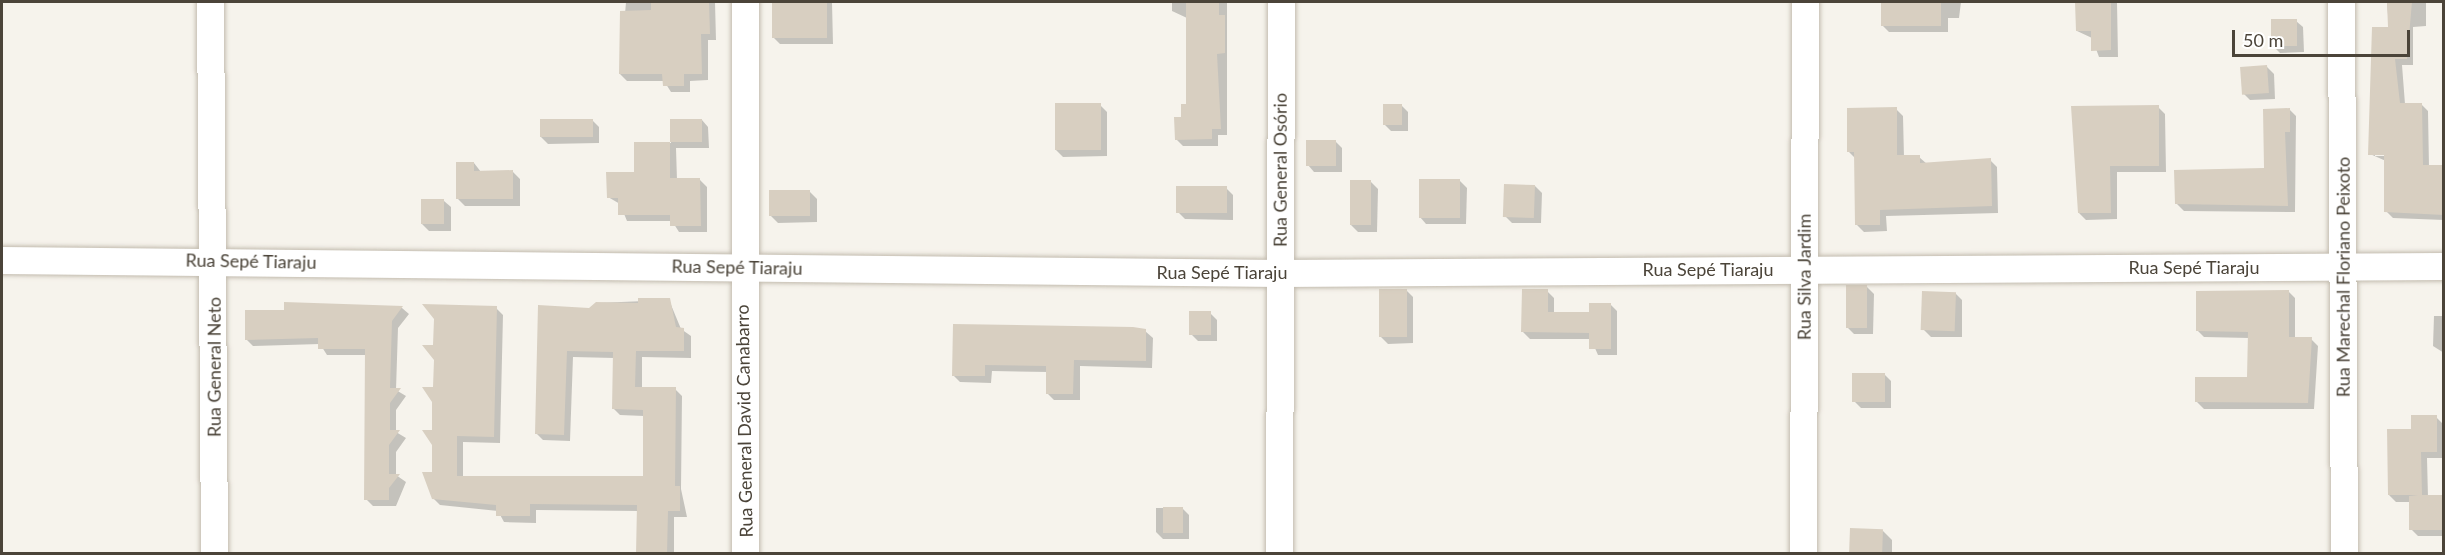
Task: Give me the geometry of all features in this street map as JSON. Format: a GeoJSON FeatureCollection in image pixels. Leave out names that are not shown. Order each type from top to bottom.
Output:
{"type":"FeatureCollection","features":[{"type":"Feature","properties":{"kind":"street","name":"Rua General Neto"},"geometry":{"type":"LineString","coordinates":[[210,2],[214,261],[214,554]]}},
{"type":"Feature","properties":{"kind":"street","name":"Rua General David Canabarro"},"geometry":{"type":"LineString","coordinates":[[745,2],[743,267],[745,554]]}},
{"type":"Feature","properties":{"kind":"street","name":"Rua General Osório"},"geometry":{"type":"LineString","coordinates":[[1279,554],[1281,2]]}},
{"type":"Feature","properties":{"kind":"street","name":"Rua Silva Jardim"},"geometry":{"type":"LineString","coordinates":[[1803,554],[1805,2]]}},
{"type":"Feature","properties":{"kind":"street","name":"Rua Marechal Floriano Peixoto"},"geometry":{"type":"LineString","coordinates":[[2341,2],[2344,554]]}},
{"type":"Feature","properties":{"kind":"street","name":"Rua Sepé Tiaraju"},"geometry":{"type":"LineString","coordinates":[[2,260],[1280,273],[1803,268],[2444,266]]}},
{"type":"Feature","properties":{"kind":"building"},"geometry":{"type":"Polygon","coordinates":[[[651,2],[709,2],[710,34],[701,34],[702,74],[684,74],[684,86],[663,86],[662,74],[619,74],[620,11],[651,10],[651,2]]]}},
{"type":"Feature","properties":{"kind":"building"},"geometry":{"type":"Polygon","coordinates":[[[772,2],[827,2],[827,38],[772,38],[772,2]]]}},
{"type":"Feature","properties":{"kind":"building"},"geometry":{"type":"Polygon","coordinates":[[[1186,2],[1219,2],[1219,15],[1225,15],[1225,53],[1217,54],[1221,129],[1212,129],[1212,139],[1175,140],[1174,117],[1181,117],[1181,104],[1186,104],[1186,2]]]}},
{"type":"Feature","properties":{"kind":"building"},"geometry":{"type":"Polygon","coordinates":[[[1881,2],[1941,2],[1941,26],[1881,26],[1881,2]]]}},
{"type":"Feature","properties":{"kind":"building"},"geometry":{"type":"Polygon","coordinates":[[[2075,2],[2111,2],[2111,50],[2091,51],[2091,31],[2076,31],[2075,2]]]}},
{"type":"Feature","properties":{"kind":"building"},"geometry":{"type":"Polygon","coordinates":[[[2387,2],[2412,2],[2407,59],[2395,59],[2400,103],[2422,103],[2423,165],[2444,165],[2444,215],[2384,212],[2384,155],[2368,155],[2372,27],[2388,27],[2387,2]]]}},
{"type":"Feature","properties":{"kind":"building"},"geometry":{"type":"Polygon","coordinates":[[[2271,19],[2297,19],[2297,46],[2271,46],[2271,19]]]}},
{"type":"Feature","properties":{"kind":"building"},"geometry":{"type":"Polygon","coordinates":[[[2267,65],[2269,93],[2242,95],[2240,67],[2267,65]]]}},
{"type":"Feature","properties":{"kind":"building"},"geometry":{"type":"Polygon","coordinates":[[[1055,103],[1101,103],[1101,150],[1055,150],[1055,103]]]}},
{"type":"Feature","properties":{"kind":"building"},"geometry":{"type":"Polygon","coordinates":[[[1383,104],[1402,104],[1402,125],[1383,125],[1383,104]]]}},
{"type":"Feature","properties":{"kind":"building"},"geometry":{"type":"Polygon","coordinates":[[[2159,105],[2159,166],[2110,166],[2111,213],[2078,213],[2071,106],[2159,105]]]}},
{"type":"Feature","properties":{"kind":"building"},"geometry":{"type":"Polygon","coordinates":[[[1897,107],[1897,155],[1920,155],[1920,163],[1991,158],[1992,206],[1880,210],[1880,225],[1855,225],[1854,152],[1847,152],[1847,108],[1897,107]]]}},
{"type":"Feature","properties":{"kind":"building"},"geometry":{"type":"Polygon","coordinates":[[[2290,108],[2290,132],[2285,132],[2288,206],[2175,204],[2174,170],[2264,168],[2263,109],[2290,108]]]}},
{"type":"Feature","properties":{"kind":"building"},"geometry":{"type":"Polygon","coordinates":[[[540,119],[593,119],[593,137],[540,137],[540,119]]]}},
{"type":"Feature","properties":{"kind":"building"},"geometry":{"type":"Polygon","coordinates":[[[670,119],[702,119],[702,142],[670,142],[670,119]]]}},
{"type":"Feature","properties":{"kind":"building"},"geometry":{"type":"Polygon","coordinates":[[[1306,140],[1336,140],[1336,166],[1306,166],[1306,140]]]}},
{"type":"Feature","properties":{"kind":"building"},"geometry":{"type":"Polygon","coordinates":[[[634,142],[670,142],[670,178],[700,178],[701,226],[670,226],[670,215],[618,215],[618,198],[607,198],[606,172],[634,172],[634,142]]]}},
{"type":"Feature","properties":{"kind":"building"},"geometry":{"type":"Polygon","coordinates":[[[456,162],[474,162],[474,171],[513,170],[513,199],[456,199],[456,162]]]}},
{"type":"Feature","properties":{"kind":"building"},"geometry":{"type":"Polygon","coordinates":[[[1419,179],[1460,179],[1460,218],[1419,218],[1419,179]]]}},
{"type":"Feature","properties":{"kind":"building"},"geometry":{"type":"Polygon","coordinates":[[[1350,180],[1371,180],[1371,225],[1350,225],[1350,180]]]}},
{"type":"Feature","properties":{"kind":"building"},"geometry":{"type":"Polygon","coordinates":[[[1504,184],[1535,185],[1534,218],[1503,217],[1504,184]]]}},
{"type":"Feature","properties":{"kind":"building"},"geometry":{"type":"Polygon","coordinates":[[[1176,186],[1227,186],[1227,213],[1176,213],[1176,186]]]}},
{"type":"Feature","properties":{"kind":"building"},"geometry":{"type":"Polygon","coordinates":[[[769,190],[810,190],[810,216],[769,216],[769,190]]]}},
{"type":"Feature","properties":{"kind":"building"},"geometry":{"type":"Polygon","coordinates":[[[421,199],[444,199],[444,224],[421,224],[421,199]]]}},
{"type":"Feature","properties":{"kind":"building"},"geometry":{"type":"Polygon","coordinates":[[[1846,285],[1867,285],[1867,328],[1846,328],[1846,285]]]}},
{"type":"Feature","properties":{"kind":"building"},"geometry":{"type":"Polygon","coordinates":[[[1379,289],[1407,289],[1407,337],[1379,337],[1379,289]]]}},
{"type":"Feature","properties":{"kind":"building"},"geometry":{"type":"Polygon","coordinates":[[[1522,289],[1548,289],[1548,312],[1589,312],[1589,303],[1611,303],[1611,349],[1589,349],[1589,333],[1521,332],[1522,289]]]}},
{"type":"Feature","properties":{"kind":"building"},"geometry":{"type":"Polygon","coordinates":[[[2289,290],[2289,337],[2312,337],[2308,403],[2195,402],[2195,377],[2247,377],[2248,332],[2196,331],[2196,291],[2289,290]]]}},
{"type":"Feature","properties":{"kind":"building"},"geometry":{"type":"Polygon","coordinates":[[[1922,291],[1956,292],[1955,331],[1921,330],[1922,291]]]}},
{"type":"Feature","properties":{"kind":"building"},"geometry":{"type":"Polygon","coordinates":[[[638,298],[670,298],[676,327],[684,328],[684,351],[636,351],[635,387],[676,387],[675,486],[680,486],[680,511],[668,511],[667,554],[636,554],[637,505],[530,504],[530,516],[496,516],[496,505],[432,499],[422,472],[432,472],[432,445],[422,430],[432,430],[432,402],[422,387],[433,387],[434,360],[422,345],[433,345],[434,319],[422,304],[497,306],[494,437],[457,436],[457,476],[643,476],[643,410],[612,409],[613,352],[567,351],[564,435],[535,434],[538,305],[589,308],[596,302],[638,303],[638,298]]]}},
{"type":"Feature","properties":{"kind":"building"},"geometry":{"type":"Polygon","coordinates":[[[284,302],[403,306],[392,321],[390,388],[401,388],[390,403],[390,430],[400,430],[389,445],[389,474],[400,474],[389,488],[389,500],[364,500],[365,349],[318,349],[318,338],[245,340],[245,310],[284,310],[284,302]]]}},
{"type":"Feature","properties":{"kind":"building"},"geometry":{"type":"Polygon","coordinates":[[[1189,311],[1211,311],[1211,335],[1189,335],[1189,311]]]}},
{"type":"Feature","properties":{"kind":"building"},"geometry":{"type":"Polygon","coordinates":[[[953,324],[1146,329],[1146,361],[1074,360],[1073,394],[1046,394],[1046,366],[985,365],[985,376],[952,376],[953,324]]]}},
{"type":"Feature","properties":{"kind":"building"},"geometry":{"type":"Polygon","coordinates":[[[1852,373],[1885,373],[1885,402],[1852,402],[1852,373]]]}},
{"type":"Feature","properties":{"kind":"building"},"geometry":{"type":"Polygon","coordinates":[[[2411,415],[2437,415],[2437,452],[2421,452],[2422,495],[2444,495],[2444,530],[2409,530],[2409,496],[2418,495],[2388,495],[2387,429],[2411,429],[2411,415]]]}},
{"type":"Feature","properties":{"kind":"building"},"geometry":{"type":"Polygon","coordinates":[[[1163,507],[1183,507],[1183,533],[1163,533],[1163,507]]]}},
{"type":"Feature","properties":{"kind":"building"},"geometry":{"type":"Polygon","coordinates":[[[1850,528],[1883,529],[1882,554],[1849,554],[1850,528]]]}}]}
